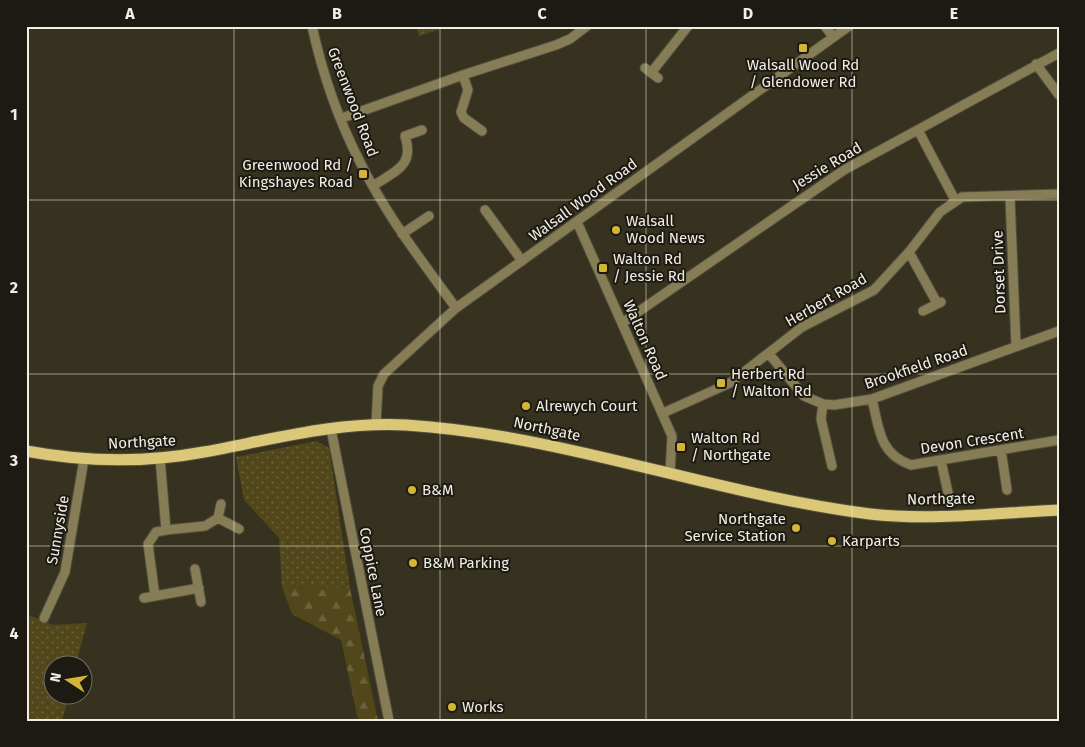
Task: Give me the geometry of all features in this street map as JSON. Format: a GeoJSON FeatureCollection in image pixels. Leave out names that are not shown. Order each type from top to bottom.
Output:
{"type":"FeatureCollection","features":[{"type":"Feature","properties":{"kind":"main road","name":"Northgate"},"geometry":{"type":"LineString","coordinates":[[26,451],[84,459],[160,458],[204,452],[272,437],[331,429],[376,425],[448,428],[500,434],[819,506],[873,514],[932,516],[1059,510]]}},
{"type":"Feature","properties":{"kind":"street","name":"Greenwood Road"},"geometry":{"type":"LineString","coordinates":[[312,26],[342,118],[360,162],[402,234],[456,308]]}},
{"type":"Feature","properties":{"kind":"street"},"geometry":{"type":"LineString","coordinates":[[342,118],[463,74],[556,45],[570,39],[587,26]]}},
{"type":"Feature","properties":{"kind":"street"},"geometry":{"type":"LineString","coordinates":[[651,73],[688,26]]}},
{"type":"Feature","properties":{"kind":"street"},"geometry":{"type":"LineString","coordinates":[[825,26],[833,37]]}},
{"type":"Feature","properties":{"kind":"street","name":"Walsall Wood Road"},"geometry":{"type":"LineString","coordinates":[[376,425],[378,386],[384,374],[456,308],[849,26]]}},
{"type":"Feature","properties":{"kind":"street","name":"Jessie Road"},"geometry":{"type":"LineString","coordinates":[[622,323],[792,203],[844,170],[1059,53]]}},
{"type":"Feature","properties":{"kind":"street"},"geometry":{"type":"LineString","coordinates":[[1036,64],[1059,95]]}},
{"type":"Feature","properties":{"kind":"street"},"geometry":{"type":"LineString","coordinates":[[463,74],[468,90],[461,112],[464,118],[482,131]]}},
{"type":"Feature","properties":{"kind":"street","name":"Greenwood Road"},"geometry":{"type":"LineString","coordinates":[[373,186],[405,164],[410,150],[406,136],[422,130]]}},
{"type":"Feature","properties":{"kind":"street"},"geometry":{"type":"LineString","coordinates":[[918,130],[955,200],[962,197],[1059,194]]}},
{"type":"Feature","properties":{"kind":"street","name":"Dorset Drive"},"geometry":{"type":"LineString","coordinates":[[1010,197],[1016,346]]}},
{"type":"Feature","properties":{"kind":"street","name":"Herbert Road"},"geometry":{"type":"LineString","coordinates":[[663,412],[730,383],[802,327],[874,290],[909,252],[940,212],[955,200]]}},
{"type":"Feature","properties":{"kind":"street"},"geometry":{"type":"LineString","coordinates":[[485,210],[522,261]]}},
{"type":"Feature","properties":{"kind":"street"},"geometry":{"type":"LineString","coordinates":[[402,234],[429,216]]}},
{"type":"Feature","properties":{"kind":"street","name":"Walton Road"},"geometry":{"type":"LineString","coordinates":[[577,222],[663,412],[672,436],[670,473]]}},
{"type":"Feature","properties":{"kind":"street"},"geometry":{"type":"LineString","coordinates":[[909,252],[939,302],[923,312]]}},
{"type":"Feature","properties":{"kind":"street","name":"Brookfield Road"},"geometry":{"type":"LineString","coordinates":[[823,404],[834,405],[872,399],[1059,331]]}},
{"type":"Feature","properties":{"kind":"street"},"geometry":{"type":"LineString","coordinates":[[769,354],[798,390],[812,400],[823,404],[821,420],[832,466]]}},
{"type":"Feature","properties":{"kind":"street","name":"Devon Crescent"},"geometry":{"type":"LineString","coordinates":[[872,399],[884,445],[896,459],[912,465],[1059,440]]}},
{"type":"Feature","properties":{"kind":"street","name":"Coppice Lane"},"geometry":{"type":"LineString","coordinates":[[331,429],[389,721]]}},
{"type":"Feature","properties":{"kind":"street"},"geometry":{"type":"LineString","coordinates":[[1001,450],[1007,490]]}},
{"type":"Feature","properties":{"kind":"street"},"geometry":{"type":"LineString","coordinates":[[160,458],[166,530]]}},
{"type":"Feature","properties":{"kind":"street","name":"Sunnyside"},"geometry":{"type":"LineString","coordinates":[[44,618],[47,603],[66,566],[84,459]]}},
{"type":"Feature","properties":{"kind":"street"},"geometry":{"type":"LineString","coordinates":[[941,461],[950,497]]}},
{"type":"Feature","properties":{"kind":"street"},"geometry":{"type":"LineString","coordinates":[[155,596],[148,544],[156,532],[205,526],[218,518],[221,504]]}},
{"type":"Feature","properties":{"kind":"street"},"geometry":{"type":"LineString","coordinates":[[218,518],[239,529]]}},
{"type":"Feature","properties":{"kind":"street"},"geometry":{"type":"LineString","coordinates":[[195,569],[201,602]]}},
{"type":"Feature","properties":{"kind":"street"},"geometry":{"type":"LineString","coordinates":[[144,598],[199,588]]}},
{"type":"Feature","properties":{"kind":"green space"},"geometry":{"type":"Polygon","coordinates":[[[416,26],[450,26],[419,36],[416,26]]]}},
{"type":"Feature","properties":{"kind":"green space"},"geometry":{"type":"Polygon","coordinates":[[[317,441],[329,448],[350,588],[282,587],[279,538],[244,500],[236,457],[317,441]]]}},
{"type":"Feature","properties":{"kind":"green space"},"geometry":{"type":"Polygon","coordinates":[[[282,587],[350,588],[378,721],[360,721],[357,715],[341,640],[292,614],[282,587]]]}},
{"type":"Feature","properties":{"kind":"green space"},"geometry":{"type":"Polygon","coordinates":[[[26,614],[53,625],[87,623],[79,654],[42,654],[42,704],[67,704],[62,721],[26,721],[26,614]]]}},
{"type":"Feature","properties":{"kind":"place","name":"Walsall Wood Rd / Glendower Rd"},"geometry":{"type":"Point","coordinates":[803,48]}},
{"type":"Feature","properties":{"kind":"place","name":"Greenwood Rd / Kingshayes Road"},"geometry":{"type":"Point","coordinates":[363,174]}},
{"type":"Feature","properties":{"kind":"place","name":"Walsall Wood News"},"geometry":{"type":"Point","coordinates":[616,230]}},
{"type":"Feature","properties":{"kind":"place","name":"Walton Rd / Jessie Rd"},"geometry":{"type":"Point","coordinates":[603,268]}},
{"type":"Feature","properties":{"kind":"place","name":"Herbert Rd / Walton Rd"},"geometry":{"type":"Point","coordinates":[721,383]}},
{"type":"Feature","properties":{"kind":"place","name":"Alrewych Court"},"geometry":{"type":"Point","coordinates":[526,406]}},
{"type":"Feature","properties":{"kind":"place","name":"Walton Rd / Northgate"},"geometry":{"type":"Point","coordinates":[681,447]}},
{"type":"Feature","properties":{"kind":"place","name":"B&M"},"geometry":{"type":"Point","coordinates":[412,490]}},
{"type":"Feature","properties":{"kind":"place","name":"Northgate Service Station"},"geometry":{"type":"Point","coordinates":[796,528]}},
{"type":"Feature","properties":{"kind":"place","name":"Karparts"},"geometry":{"type":"Point","coordinates":[832,541]}},
{"type":"Feature","properties":{"kind":"place","name":"B&M Parking"},"geometry":{"type":"Point","coordinates":[413,563]}},
{"type":"Feature","properties":{"kind":"place","name":"Works"},"geometry":{"type":"Point","coordinates":[452,707]}}]}
